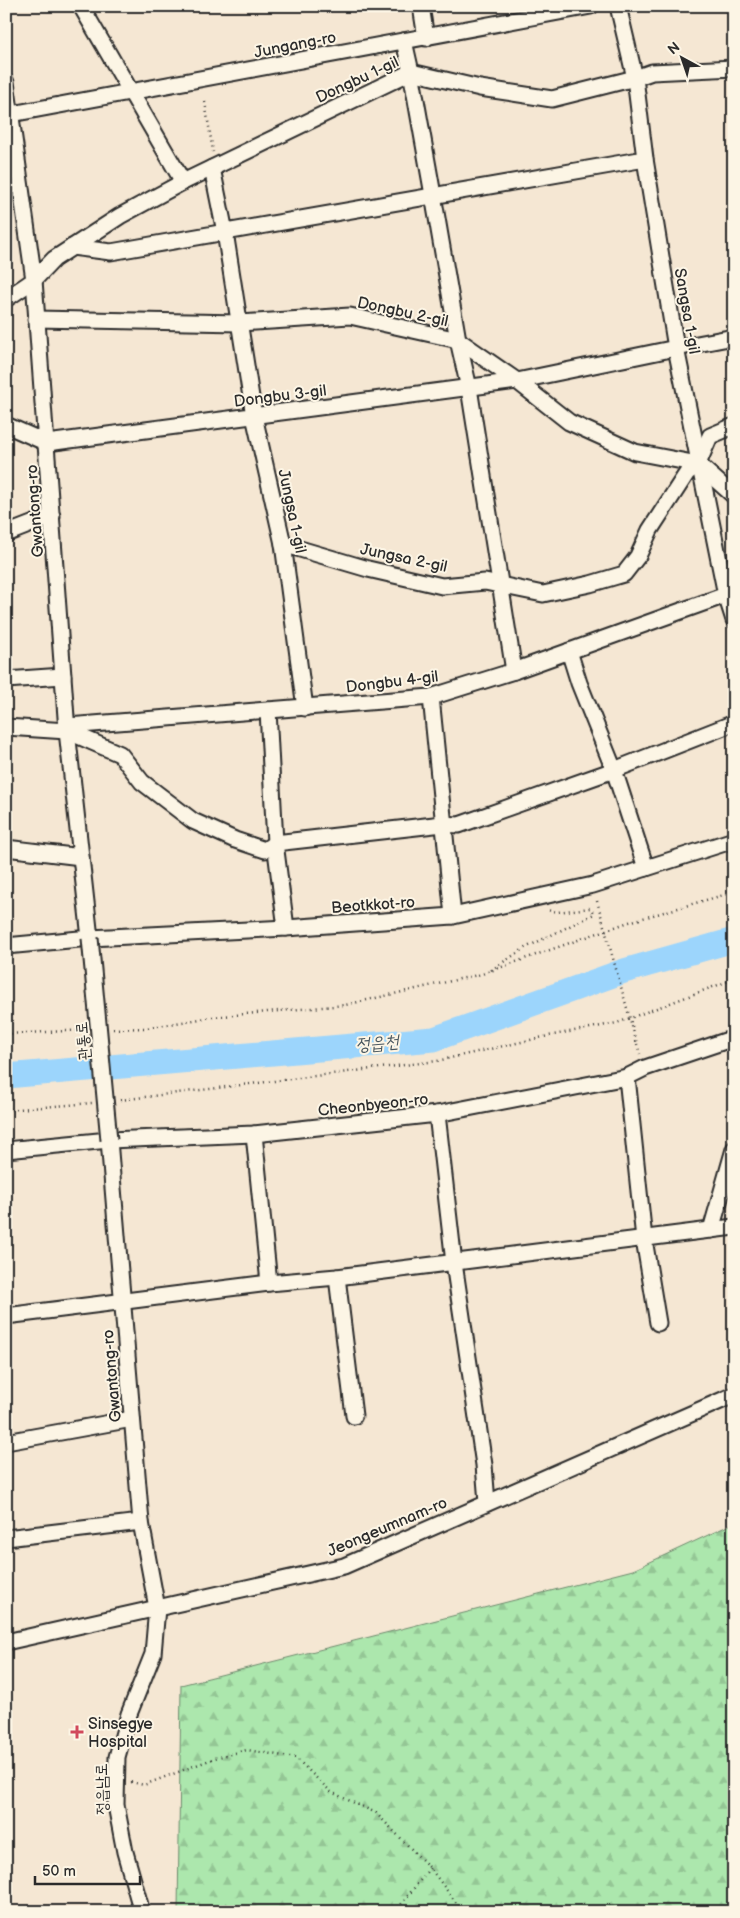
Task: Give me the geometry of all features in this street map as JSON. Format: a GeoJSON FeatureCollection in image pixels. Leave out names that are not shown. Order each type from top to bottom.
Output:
{"type":"FeatureCollection","features":[{"type":"Feature","properties":{"kind":"street"},"geometry":{"type":"LineString","coordinates":[[81,6],[183,182]]}},
{"type":"Feature","properties":{"kind":"street"},"geometry":{"type":"LineString","coordinates":[[422,6],[426,38]]}},
{"type":"Feature","properties":{"kind":"street","name":"Jungang-ro"},"geometry":{"type":"LineString","coordinates":[[8,115],[591,6]]}},
{"type":"Feature","properties":{"kind":"street","name":"Sangsa 1-gil"},"geometry":{"type":"LineString","coordinates":[[618,6],[635,78],[645,159],[676,348],[698,464],[730,593],[734,620]]}},
{"type":"Feature","properties":{"kind":"street"},"geometry":{"type":"LineString","coordinates":[[404,41],[458,340],[469,388],[514,671]]}},
{"type":"Feature","properties":{"kind":"street","name":"Dongbu 1-gil"},"geometry":{"type":"LineString","coordinates":[[6,299],[34,280],[54,259],[120,216],[183,182],[411,72],[480,88],[552,99],[652,72],[734,68]]}},
{"type":"Feature","properties":{"kind":"street","name":"Gwantong-ro"},"geometry":{"type":"LineString","coordinates":[[6,82],[8,115],[34,280],[67,728],[90,938]]}},
{"type":"Feature","properties":{"kind":"street"},"geometry":{"type":"LineString","coordinates":[[72,247],[111,252],[433,194],[645,159]]}},
{"type":"Feature","properties":{"kind":"street","name":"Jungsa 1-gil"},"geometry":{"type":"LineString","coordinates":[[214,167],[254,416],[283,544],[305,708]]}},
{"type":"Feature","properties":{"kind":"street","name":"Dongbu 2-gil"},"geometry":{"type":"LineString","coordinates":[[36,319],[240,323],[350,316],[458,340],[517,381],[570,422],[635,452],[698,464]]}},
{"type":"Feature","properties":{"kind":"street","name":"Dongbu 3-gil"},"geometry":{"type":"LineString","coordinates":[[47,443],[517,381],[734,337]]}},
{"type":"Feature","properties":{"kind":"street"},"geometry":{"type":"LineString","coordinates":[[6,425],[47,443]]}},
{"type":"Feature","properties":{"kind":"street","name":"Jungsa 2-gil"},"geometry":{"type":"LineString","coordinates":[[283,544],[368,569],[442,586],[485,582],[543,594],[590,584],[624,574],[638,556],[650,530],[687,473],[698,464],[710,436],[734,426]]}},
{"type":"Feature","properties":{"kind":"street"},"geometry":{"type":"LineString","coordinates":[[698,464],[734,496]]}},
{"type":"Feature","properties":{"kind":"street"},"geometry":{"type":"LineString","coordinates":[[6,534],[52,516]]}},
{"type":"Feature","properties":{"kind":"street","name":"Dongbu 4-gil"},"geometry":{"type":"LineString","coordinates":[[67,728],[431,697],[514,671],[730,593]]}},
{"type":"Feature","properties":{"kind":"street"},"geometry":{"type":"LineString","coordinates":[[569,651],[582,692],[614,770],[646,868]]}},
{"type":"Feature","properties":{"kind":"street"},"geometry":{"type":"LineString","coordinates":[[6,680],[63,676]]}},
{"type":"Feature","properties":{"kind":"street"},"geometry":{"type":"LineString","coordinates":[[431,697],[453,916]]}},
{"type":"Feature","properties":{"kind":"street"},"geometry":{"type":"LineString","coordinates":[[268,710],[275,843],[286,928]]}},
{"type":"Feature","properties":{"kind":"street"},"geometry":{"type":"LineString","coordinates":[[6,727],[67,728],[120,754],[142,782],[193,821],[236,840],[265,850],[275,843],[443,824],[459,825],[614,770],[734,723]]}},
{"type":"Feature","properties":{"kind":"street","name":"Beotkkot-ro"},"geometry":{"type":"LineString","coordinates":[[6,946],[90,938],[286,928],[453,916],[593,885],[734,840]]}},
{"type":"Feature","properties":{"kind":"street"},"geometry":{"type":"LineString","coordinates":[[6,848],[81,857]]}},
{"type":"Feature","properties":{"kind":"street","name":"관통로"},"geometry":{"type":"LineString","coordinates":[[90,938],[109,1140]]}},
{"type":"Feature","properties":{"kind":"street","name":"Cheonbyeon-ro"},"geometry":{"type":"LineString","coordinates":[[6,1150],[109,1140],[254,1134],[438,1114],[627,1077],[645,1068],[734,1038]]}},
{"type":"Feature","properties":{"kind":"street"},"geometry":{"type":"LineString","coordinates":[[627,1077],[644,1239],[658,1323]]}},
{"type":"Feature","properties":{"kind":"street"},"geometry":{"type":"LineString","coordinates":[[438,1114],[454,1263],[484,1465],[487,1503]]}},
{"type":"Feature","properties":{"kind":"street"},"geometry":{"type":"LineString","coordinates":[[254,1134],[269,1283]]}},
{"type":"Feature","properties":{"kind":"street","name":"Gwantong-ro"},"geometry":{"type":"LineString","coordinates":[[109,1140],[141,1522],[157,1608]]}},
{"type":"Feature","properties":{"kind":"street"},"geometry":{"type":"LineString","coordinates":[[711,1230],[734,1149]]}},
{"type":"Feature","properties":{"kind":"street"},"geometry":{"type":"LineString","coordinates":[[6,1316],[734,1228]]}},
{"type":"Feature","properties":{"kind":"street"},"geometry":{"type":"LineString","coordinates":[[337,1277],[354,1416]]}},
{"type":"Feature","properties":{"kind":"street","name":"Jeongeumnam-ro"},"geometry":{"type":"LineString","coordinates":[[6,1642],[344,1566],[734,1395]]}},
{"type":"Feature","properties":{"kind":"street"},"geometry":{"type":"LineString","coordinates":[[6,1442],[132,1419]]}},
{"type":"Feature","properties":{"kind":"street"},"geometry":{"type":"LineString","coordinates":[[6,1538],[141,1522]]}},
{"type":"Feature","properties":{"kind":"street","name":"정읍남로"},"geometry":{"type":"LineString","coordinates":[[142,1912],[125,1852],[117,1814],[117,1757],[129,1714],[153,1654],[157,1608]]}},
{"type":"Feature","properties":{"kind":"path"},"geometry":{"type":"LineString","coordinates":[[205,102],[214,167]]}},
{"type":"Feature","properties":{"kind":"path"},"geometry":{"type":"LineString","coordinates":[[107,1029],[146,1028],[212,1017],[345,1005],[488,972],[629,922],[734,892]]}},
{"type":"Feature","properties":{"kind":"path"},"geometry":{"type":"LineString","coordinates":[[598,901],[637,1044]]}},
{"type":"Feature","properties":{"kind":"path"},"geometry":{"type":"LineString","coordinates":[[488,972],[525,948],[594,914],[590,908],[557,912],[547,910]]}},
{"type":"Feature","properties":{"kind":"path"},"geometry":{"type":"LineString","coordinates":[[112,1101],[437,1061],[548,1036],[617,1023],[734,979]]}},
{"type":"Feature","properties":{"kind":"path"},"geometry":{"type":"LineString","coordinates":[[6,1034],[88,1030]]}},
{"type":"Feature","properties":{"kind":"path"},"geometry":{"type":"LineString","coordinates":[[6,1110],[92,1103]]}},
{"type":"Feature","properties":{"kind":"path"},"geometry":{"type":"LineString","coordinates":[[116,1780],[144,1785],[215,1758],[247,1750],[296,1758],[331,1792],[376,1813],[430,1868],[463,1912]]}},
{"type":"Feature","properties":{"kind":"path"},"geometry":{"type":"LineString","coordinates":[[395,1912],[430,1868]]}},
{"type":"Feature","properties":{"kind":"green space"},"geometry":{"type":"Polygon","coordinates":[[[734,1523],[734,1912],[178,1912],[181,1685],[633,1570],[734,1523]]]}},
{"type":"Feature","properties":{"kind":"waterway","name":"정읍천"},"geometry":{"type":"LineString","coordinates":[[6,1076],[434,1039],[624,971],[734,940]]}},
{"type":"Feature","properties":{"kind":"place","name":"Sinsegye Hospital"},"geometry":{"type":"Point","coordinates":[77,1732]}}]}
